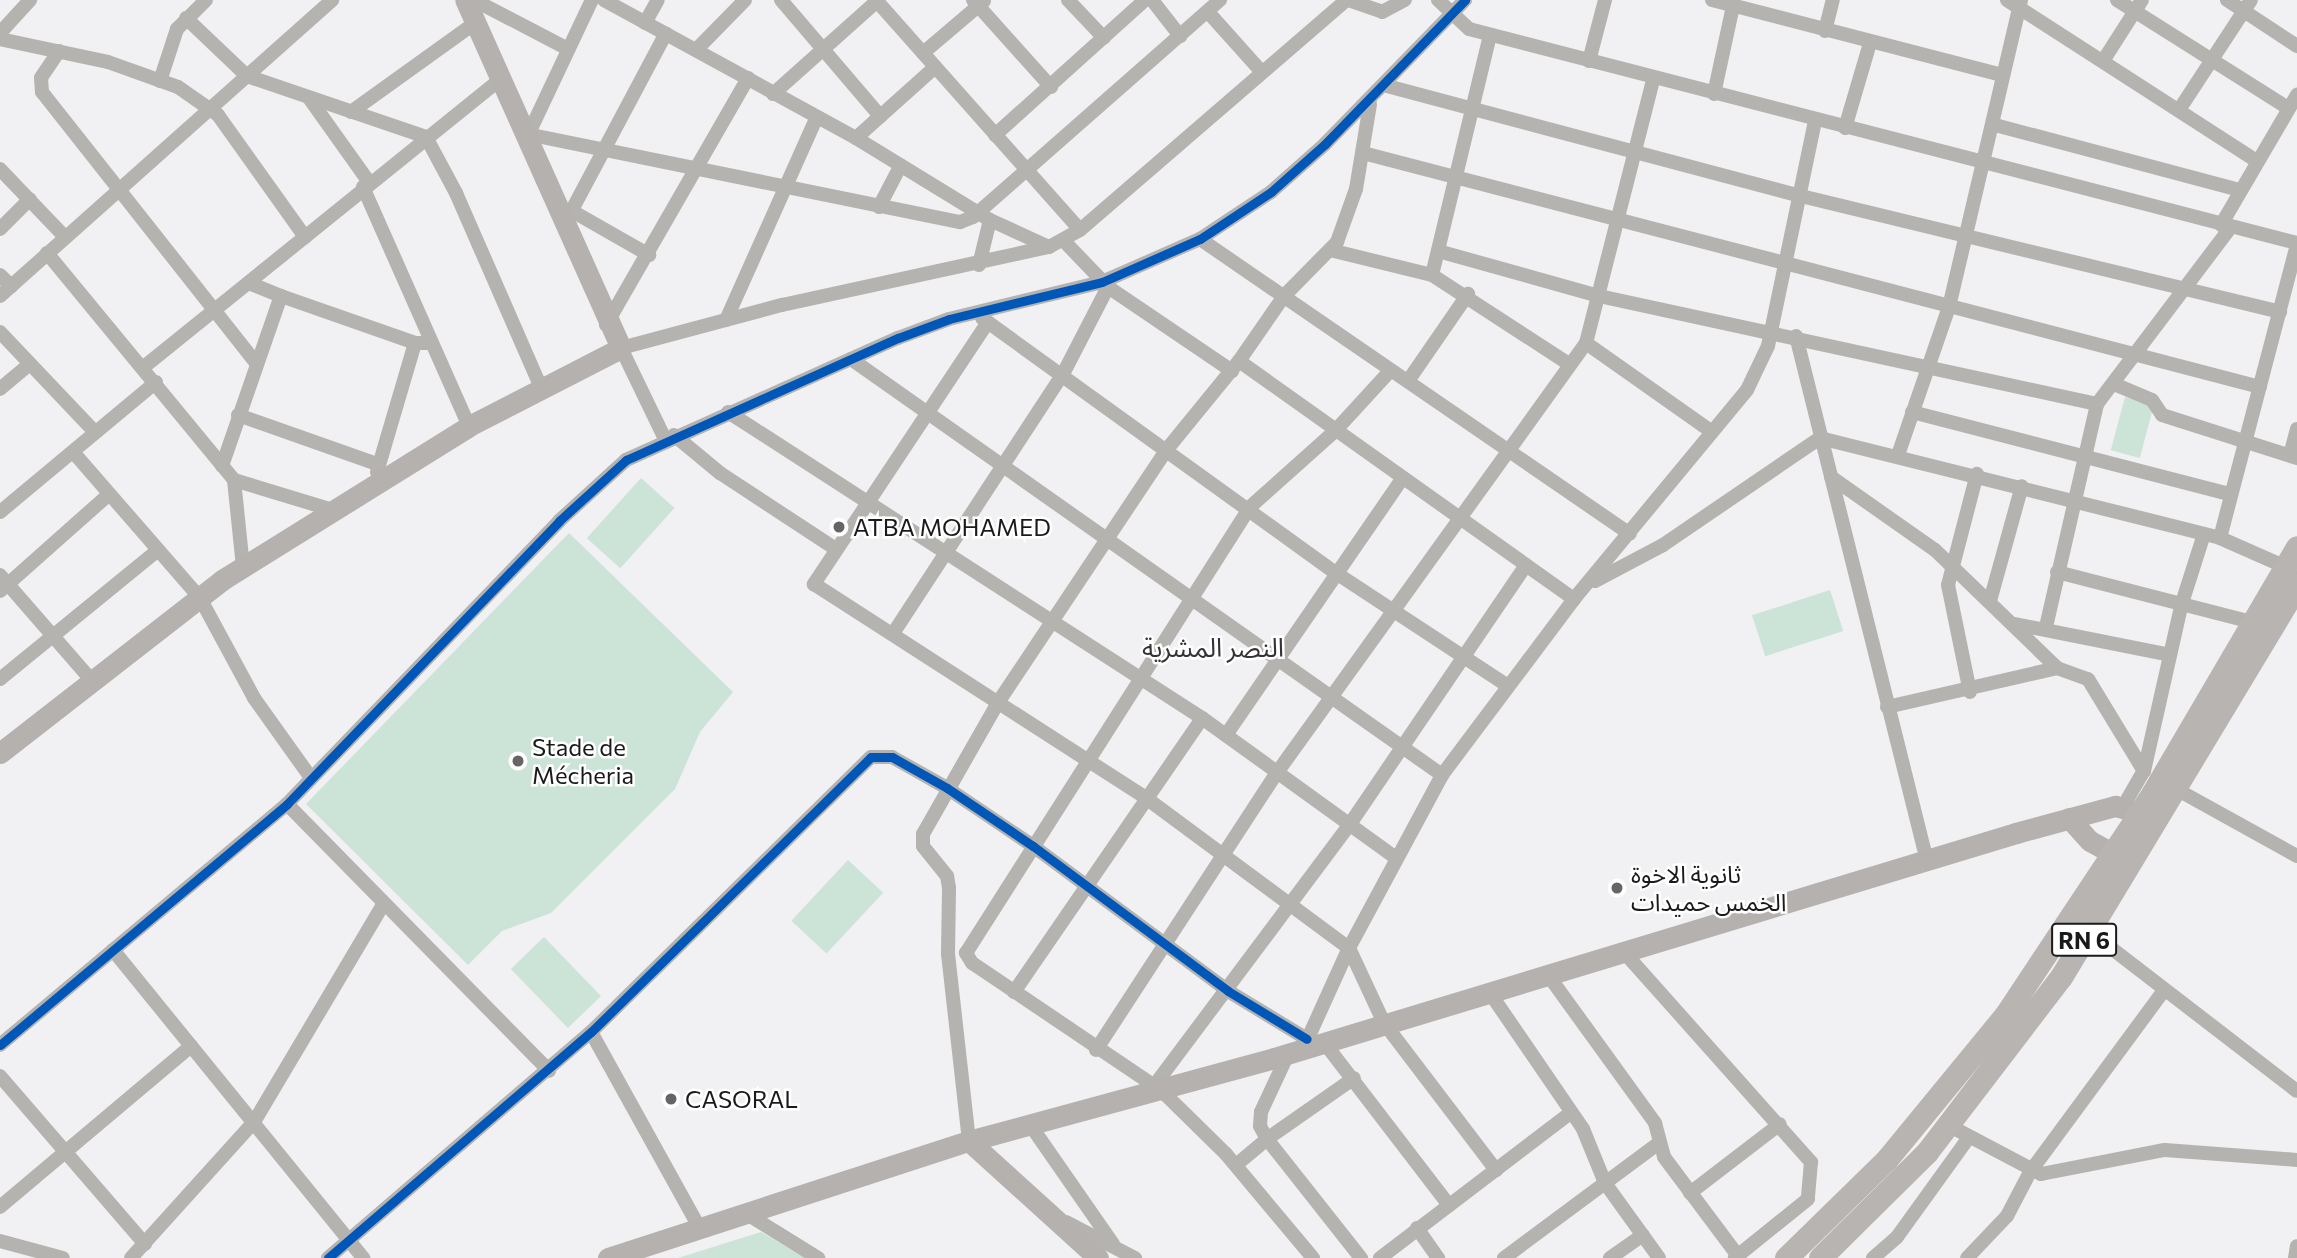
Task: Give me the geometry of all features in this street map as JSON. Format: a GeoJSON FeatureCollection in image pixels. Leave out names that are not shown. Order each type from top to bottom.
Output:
{"type":"FeatureCollection","features":[{"type":"Feature","properties":{"kind":"main road"},"geometry":{"type":"LineString","coordinates":[[0,753],[200,598],[243,567],[333,510],[377,473],[621,348],[606,325],[568,218],[500,80],[465,0]]}},
{"type":"Feature","properties":{"kind":"main road","name":"RN 6"},"geometry":{"type":"LineString","coordinates":[[2141,812],[2176,789],[2293,561]]}},
{"type":"Feature","properties":{"kind":"main road","name":"RN 6"},"geometry":{"type":"LineString","coordinates":[[1821,1258],[1948,1125],[2089,931],[2141,812],[2261,624],[2297,586]]}},
{"type":"Feature","properties":{"kind":"main road"},"geometry":{"type":"LineString","coordinates":[[608,1258],[969,1141],[1031,1126],[1490,993],[2069,818],[2141,812]]}},
{"type":"Feature","properties":{"kind":"main road"},"geometry":{"type":"LineString","coordinates":[[2069,818],[2090,841],[2122,859]]}},
{"type":"Feature","properties":{"kind":"main road","name":"RN 6"},"geometry":{"type":"LineString","coordinates":[[1786,1258],[1844,1205],[1950,1087],[2122,859]]}},
{"type":"Feature","properties":{"kind":"main road"},"geometry":{"type":"LineString","coordinates":[[969,1141],[1049,1214],[1105,1251]]}},
{"type":"Feature","properties":{"kind":"street"},"geometry":{"type":"LineString","coordinates":[[0,33],[30,0]]}},
{"type":"Feature","properties":{"kind":"street"},"geometry":{"type":"LineString","coordinates":[[0,275],[6,291],[64,236],[332,0]]}},
{"type":"Feature","properties":{"kind":"street"},"geometry":{"type":"LineString","coordinates":[[474,0],[568,50]]}},
{"type":"Feature","properties":{"kind":"street"},"geometry":{"type":"LineString","coordinates":[[592,0],[526,133],[698,165],[948,222],[968,220],[1220,0]]}},
{"type":"Feature","properties":{"kind":"street"},"geometry":{"type":"LineString","coordinates":[[604,0],[856,138],[990,220],[1049,247]]}},
{"type":"Feature","properties":{"kind":"street"},"geometry":{"type":"LineString","coordinates":[[645,23],[658,0]]}},
{"type":"Feature","properties":{"kind":"street"},"geometry":{"type":"LineString","coordinates":[[696,50],[745,0]]}},
{"type":"Feature","properties":{"kind":"street"},"geometry":{"type":"LineString","coordinates":[[781,0],[880,116]]}},
{"type":"Feature","properties":{"kind":"street"},"geometry":{"type":"LineString","coordinates":[[1068,0],[1104,38]]}},
{"type":"Feature","properties":{"kind":"street"},"geometry":{"type":"LineString","coordinates":[[995,135],[1145,0]]}},
{"type":"Feature","properties":{"kind":"street"},"geometry":{"type":"LineString","coordinates":[[1152,0],[1180,36]]}},
{"type":"Feature","properties":{"kind":"street"},"geometry":{"type":"LineString","coordinates":[[834,548],[670,437],[621,348],[726,320],[979,265],[1049,247],[1080,230],[1261,71],[1347,0],[1390,12],[1405,0]]}},
{"type":"Feature","properties":{"kind":"street"},"geometry":{"type":"LineString","coordinates":[[1438,0],[1461,25],[1490,35],[1653,80],[2297,244],[2248,443],[2229,494],[2220,538]]}},
{"type":"Feature","properties":{"kind":"street"},"geometry":{"type":"LineString","coordinates":[[0,1045],[287,804],[559,521],[626,460],[670,437],[851,359],[975,313],[1105,285],[1200,239],[1271,192],[1370,104],[1465,0]]}},
{"type":"Feature","properties":{"kind":"street"},"geometry":{"type":"LineString","coordinates":[[1589,61],[1605,0]]}},
{"type":"Feature","properties":{"kind":"street"},"geometry":{"type":"LineString","coordinates":[[1712,0],[2002,75]]}},
{"type":"Feature","properties":{"kind":"street"},"geometry":{"type":"LineString","coordinates":[[1825,31],[1833,0]]}},
{"type":"Feature","properties":{"kind":"street"},"geometry":{"type":"LineString","coordinates":[[2117,0],[2138,6],[2210,60],[2288,108]]}},
{"type":"Feature","properties":{"kind":"street"},"geometry":{"type":"LineString","coordinates":[[2227,0],[2247,6],[2297,46]]}},
{"type":"Feature","properties":{"kind":"street"},"geometry":{"type":"LineString","coordinates":[[160,81],[186,18],[203,1]]}},
{"type":"Feature","properties":{"kind":"street"},"geometry":{"type":"LineString","coordinates":[[773,94],[876,1],[1080,230]]}},
{"type":"Feature","properties":{"kind":"street"},"geometry":{"type":"LineString","coordinates":[[923,53],[978,2],[1051,87]]}},
{"type":"Feature","properties":{"kind":"street"},"geometry":{"type":"LineString","coordinates":[[1898,455],[1949,307],[1996,125],[2002,75],[2016,2],[2255,160]]}},
{"type":"Feature","properties":{"kind":"street"},"geometry":{"type":"LineString","coordinates":[[1714,94],[1733,6]]}},
{"type":"Feature","properties":{"kind":"street"},"geometry":{"type":"LineString","coordinates":[[2103,61],[2138,6]]}},
{"type":"Feature","properties":{"kind":"street"},"geometry":{"type":"LineString","coordinates":[[2179,110],[2247,6]]}},
{"type":"Feature","properties":{"kind":"street"},"geometry":{"type":"LineString","coordinates":[[1208,12],[1261,71]]}},
{"type":"Feature","properties":{"kind":"street"},"geometry":{"type":"LineString","coordinates":[[186,18],[247,76],[426,137],[456,192],[541,388]]}},
{"type":"Feature","properties":{"kind":"street"},"geometry":{"type":"LineString","coordinates":[[351,112],[475,23]]}},
{"type":"Feature","properties":{"kind":"street"},"geometry":{"type":"LineString","coordinates":[[649,255],[568,218],[666,33]]}},
{"type":"Feature","properties":{"kind":"street"},"geometry":{"type":"LineString","coordinates":[[1432,275],[1490,35]]}},
{"type":"Feature","properties":{"kind":"street"},"geometry":{"type":"LineString","coordinates":[[0,39],[59,51],[160,81],[210,108],[305,237]]}},
{"type":"Feature","properties":{"kind":"street"},"geometry":{"type":"LineString","coordinates":[[1845,128],[1870,43]]}},
{"type":"Feature","properties":{"kind":"street"},"geometry":{"type":"LineString","coordinates":[[59,51],[41,78],[42,92],[256,363]]}},
{"type":"Feature","properties":{"kind":"street"},"geometry":{"type":"LineString","coordinates":[[856,138],[935,67]]}},
{"type":"Feature","properties":{"kind":"street"},"geometry":{"type":"LineString","coordinates":[[606,325],[649,255],[748,78]]}},
{"type":"Feature","properties":{"kind":"street"},"geometry":{"type":"LineString","coordinates":[[145,366],[215,313],[366,185],[500,80]]}},
{"type":"Feature","properties":{"kind":"street"},"geometry":{"type":"LineString","coordinates":[[1096,1050],[1169,944],[1219,856],[1393,609],[1586,343],[1632,152],[1653,80]]}},
{"type":"Feature","properties":{"kind":"street"},"geometry":{"type":"LineString","coordinates":[[1387,86],[1801,196],[2180,291],[2280,312]]}},
{"type":"Feature","properties":{"kind":"street"},"geometry":{"type":"LineString","coordinates":[[2046,627],[2082,453],[2097,404],[2138,352],[2226,226],[2239,190],[2255,160],[2297,95]]}},
{"type":"Feature","properties":{"kind":"street"},"geometry":{"type":"LineString","coordinates":[[308,97],[366,185],[469,426]]}},
{"type":"Feature","properties":{"kind":"street"},"geometry":{"type":"LineString","coordinates":[[969,1141],[948,953],[949,888],[922,840],[947,788],[999,701],[1168,448],[1236,366],[1284,296],[1330,250],[1349,214],[1363,153],[1370,104]]}},
{"type":"Feature","properties":{"kind":"street"},"geometry":{"type":"LineString","coordinates":[[726,320],[783,185],[817,117]]}},
{"type":"Feature","properties":{"kind":"street"},"geometry":{"type":"LineString","coordinates":[[1361,1258],[1268,1139],[1260,1126],[1261,1112],[1306,1045],[1349,948],[1442,775],[1574,600],[1747,390],[1770,332],[1815,121]]}},
{"type":"Feature","properties":{"kind":"street"},"geometry":{"type":"LineString","coordinates":[[1996,125],[2239,190]]}},
{"type":"Feature","properties":{"kind":"street"},"geometry":{"type":"LineString","coordinates":[[1363,153],[1615,222],[2138,352],[2260,387]]}},
{"type":"Feature","properties":{"kind":"street"},"geometry":{"type":"LineString","coordinates":[[879,207],[901,165]]}},
{"type":"Feature","properties":{"kind":"street"},"geometry":{"type":"LineString","coordinates":[[0,169],[64,236]]}},
{"type":"Feature","properties":{"kind":"street"},"geometry":{"type":"LineString","coordinates":[[0,229],[30,199]]}},
{"type":"Feature","properties":{"kind":"street"},"geometry":{"type":"LineString","coordinates":[[979,265],[990,220]]}},
{"type":"Feature","properties":{"kind":"street"},"geometry":{"type":"LineString","coordinates":[[1200,239],[1389,372],[1408,381],[1509,448],[1630,534]]}},
{"type":"Feature","properties":{"kind":"street"},"geometry":{"type":"LineString","coordinates":[[1063,240],[1105,285],[1335,431],[1574,600]]}},
{"type":"Feature","properties":{"kind":"street"},"geometry":{"type":"LineString","coordinates":[[1330,250],[1432,275],[1468,295],[1569,364]]}},
{"type":"Feature","properties":{"kind":"street"},"geometry":{"type":"LineString","coordinates":[[1438,251],[1599,296],[1929,364],[2097,404]]}},
{"type":"Feature","properties":{"kind":"street"},"geometry":{"type":"LineString","coordinates":[[47,253],[145,366],[234,480],[333,510]]}},
{"type":"Feature","properties":{"kind":"street"},"geometry":{"type":"LineString","coordinates":[[249,284],[415,343],[432,343]]}},
{"type":"Feature","properties":{"kind":"street"},"geometry":{"type":"LineString","coordinates":[[894,632],[1063,374],[1105,285]]}},
{"type":"Feature","properties":{"kind":"street"},"geometry":{"type":"LineString","coordinates":[[1408,381],[1468,295]]}},
{"type":"Feature","properties":{"kind":"street"},"geometry":{"type":"LineString","coordinates":[[222,466],[281,296]]}},
{"type":"Feature","properties":{"kind":"street"},"geometry":{"type":"LineString","coordinates":[[975,313],[1250,507],[1336,573],[1393,609],[1464,660],[1508,686]]}},
{"type":"Feature","properties":{"kind":"street"},"geometry":{"type":"LineString","coordinates":[[988,322],[834,548],[814,584],[894,632],[1146,797],[1219,856],[1349,948],[1384,1023],[1496,1170]]}},
{"type":"Feature","properties":{"kind":"street"},"geometry":{"type":"LineString","coordinates":[[0,332],[96,432]]}},
{"type":"Feature","properties":{"kind":"street"},"geometry":{"type":"LineString","coordinates":[[1796,336],[1927,861]]}},
{"type":"Feature","properties":{"kind":"street"},"geometry":{"type":"LineString","coordinates":[[238,415],[377,473],[415,343]]}},
{"type":"Feature","properties":{"kind":"street"},"geometry":{"type":"LineString","coordinates":[[1586,343],[1712,432]]}},
{"type":"Feature","properties":{"kind":"street"},"geometry":{"type":"LineString","coordinates":[[851,359],[1192,596],[1274,662],[1404,746],[1442,775]]}},
{"type":"Feature","properties":{"kind":"street"},"geometry":{"type":"LineString","coordinates":[[0,389],[30,364]]}},
{"type":"Feature","properties":{"kind":"street"},"geometry":{"type":"LineString","coordinates":[[1313,1258],[1236,1165],[1158,1088],[1096,1050],[972,963],[966,953],[1087,758],[1141,679],[1250,507],[1335,431],[1389,372]]}},
{"type":"Feature","properties":{"kind":"street"},"geometry":{"type":"LineString","coordinates":[[0,512],[156,382]]}},
{"type":"Feature","properties":{"kind":"street"},"geometry":{"type":"LineString","coordinates":[[2114,384],[2152,400],[2162,415],[2293,456],[2297,429]]}},
{"type":"Feature","properties":{"kind":"street"},"geometry":{"type":"LineString","coordinates":[[728,412],[1202,718],[1276,774],[1396,858]]}},
{"type":"Feature","properties":{"kind":"street"},"geometry":{"type":"LineString","coordinates":[[1912,412],[2082,453],[2229,494]]}},
{"type":"Feature","properties":{"kind":"street"},"geometry":{"type":"LineString","coordinates":[[1590,583],[1663,545],[1820,438],[2072,498],[2220,538],[2293,561]]}},
{"type":"Feature","properties":{"kind":"street"},"geometry":{"type":"LineString","coordinates":[[74,453],[200,598],[254,698],[311,778]]}},
{"type":"Feature","properties":{"kind":"street"},"geometry":{"type":"LineString","coordinates":[[1970,692],[1948,591],[1956,569],[1977,474]]}},
{"type":"Feature","properties":{"kind":"street"},"geometry":{"type":"LineString","coordinates":[[1830,477],[1956,569],[2057,668],[2088,679],[2144,771]]}},
{"type":"Feature","properties":{"kind":"street"},"geometry":{"type":"LineString","coordinates":[[234,480],[243,567]]}},
{"type":"Feature","properties":{"kind":"street"},"geometry":{"type":"LineString","coordinates":[[1226,735],[1401,480]]}},
{"type":"Feature","properties":{"kind":"street"},"geometry":{"type":"LineString","coordinates":[[1990,601],[2022,486]]}},
{"type":"Feature","properties":{"kind":"street"},"geometry":{"type":"LineString","coordinates":[[92,681],[54,636],[3,583],[108,495]]}},
{"type":"Feature","properties":{"kind":"street"},"geometry":{"type":"LineString","coordinates":[[2141,812],[2144,771],[2170,655],[2182,603],[2204,534]]}},
{"type":"Feature","properties":{"kind":"street"},"geometry":{"type":"LineString","coordinates":[[0,679],[157,551]]}},
{"type":"Feature","properties":{"kind":"street"},"geometry":{"type":"LineString","coordinates":[[1158,1088],[1350,824],[1464,660],[1526,565]]}},
{"type":"Feature","properties":{"kind":"street"},"geometry":{"type":"LineString","coordinates":[[2057,572],[2261,624]]}},
{"type":"Feature","properties":{"kind":"street"},"geometry":{"type":"LineString","coordinates":[[2015,624],[2046,627],[2170,655]]}},
{"type":"Feature","properties":{"kind":"street"},"geometry":{"type":"LineString","coordinates":[[1887,707],[1970,692],[2057,668]]}},
{"type":"Feature","properties":{"kind":"street"},"geometry":{"type":"LineString","coordinates":[[1014,992],[1202,718]]}},
{"type":"Feature","properties":{"kind":"street"},"geometry":{"type":"LineString","coordinates":[[328,1258],[549,1071],[591,1032],[859,763],[892,757],[947,788],[1034,846],[1169,944],[1228,991],[1354,1078],[1449,1205]]}},
{"type":"Feature","properties":{"kind":"street"},"geometry":{"type":"LineString","coordinates":[[2176,789],[2297,856]]}},
{"type":"Feature","properties":{"kind":"street"},"geometry":{"type":"LineString","coordinates":[[287,804],[382,906],[549,1071]]}},
{"type":"Feature","properties":{"kind":"street"},"geometry":{"type":"LineString","coordinates":[[131,1258],[254,1122],[382,906]]}},
{"type":"Feature","properties":{"kind":"street"},"geometry":{"type":"LineString","coordinates":[[2089,931],[2297,1091]]}},
{"type":"Feature","properties":{"kind":"street"},"geometry":{"type":"LineString","coordinates":[[113,950],[363,1258]]}},
{"type":"Feature","properties":{"kind":"street"},"geometry":{"type":"LineString","coordinates":[[1548,975],[1656,1123],[1664,1157],[1736,1257],[1811,1194],[1811,1162],[1780,1124],[1623,951]]}},
{"type":"Feature","properties":{"kind":"street"},"geometry":{"type":"LineString","coordinates":[[1967,1258],[2007,1216],[2030,1172],[2164,990]]}},
{"type":"Feature","properties":{"kind":"street"},"geometry":{"type":"LineString","coordinates":[[1490,993],[1569,1114],[1583,1129],[1605,1183],[1659,1258]]}},
{"type":"Feature","properties":{"kind":"street"},"geometry":{"type":"LineString","coordinates":[[591,1032],[700,1229]]}},
{"type":"Feature","properties":{"kind":"street"},"geometry":{"type":"LineString","coordinates":[[0,1207],[191,1046]]}},
{"type":"Feature","properties":{"kind":"street"},"geometry":{"type":"LineString","coordinates":[[0,1076],[68,1151],[145,1244]]}},
{"type":"Feature","properties":{"kind":"street"},"geometry":{"type":"LineString","coordinates":[[1236,1165],[1354,1078]]}},
{"type":"Feature","properties":{"kind":"street"},"geometry":{"type":"LineString","coordinates":[[1380,1258],[1569,1114]]}},
{"type":"Feature","properties":{"kind":"street"},"geometry":{"type":"LineString","coordinates":[[1690,1193],[1780,1124]]}},
{"type":"Feature","properties":{"kind":"street"},"geometry":{"type":"LineString","coordinates":[[1948,1125],[2030,1172],[2058,1174],[2165,1150],[2297,1160]]}},
{"type":"Feature","properties":{"kind":"street"},"geometry":{"type":"LineString","coordinates":[[1031,1126],[1105,1251],[1135,1258]]}},
{"type":"Feature","properties":{"kind":"street"},"geometry":{"type":"LineString","coordinates":[[1873,1258],[1897,1237],[1969,1138]]}},
{"type":"Feature","properties":{"kind":"street"},"geometry":{"type":"LineString","coordinates":[[1504,1258],[1660,1142]]}},
{"type":"Feature","properties":{"kind":"street"},"geometry":{"type":"LineString","coordinates":[[747,1214],[818,1258]]}},
{"type":"Feature","properties":{"kind":"street"},"geometry":{"type":"LineString","coordinates":[[1416,1228],[1438,1258]]}},
{"type":"Feature","properties":{"kind":"street"},"geometry":{"type":"LineString","coordinates":[[1610,1258],[1643,1235]]}},
{"type":"Feature","properties":{"kind":"street"},"geometry":{"type":"LineString","coordinates":[[0,1241],[63,1258]]}},
{"type":"Feature","properties":{"kind":"street"},"geometry":{"type":"LineString","coordinates":[[2295,1258],[2297,1246]]}},
{"type":"Feature","properties":{"kind":"green space"},"geometry":{"type":"Polygon","coordinates":[[[2125,397],[2154,405],[2140,458],[2111,450],[2125,397]]]}},
{"type":"Feature","properties":{"kind":"green space"},"geometry":{"type":"Polygon","coordinates":[[[641,478],[674,508],[620,568],[587,538],[641,478]]]}},
{"type":"Feature","properties":{"kind":"green space","name":"Stade de Mécheria"},"geometry":{"type":"Polygon","coordinates":[[[569,533],[733,692],[700,732],[675,789],[551,913],[502,931],[468,965],[306,804],[569,533]]]}},
{"type":"Feature","properties":{"kind":"green space"},"geometry":{"type":"Polygon","coordinates":[[[1830,590],[1843,631],[1765,656],[1752,615],[1830,590]]]}},
{"type":"Feature","properties":{"kind":"green space"},"geometry":{"type":"Polygon","coordinates":[[[848,860],[883,893],[826,953],[791,921],[848,860]]]}},
{"type":"Feature","properties":{"kind":"green space"},"geometry":{"type":"Polygon","coordinates":[[[544,937],[601,996],[568,1028],[511,969],[544,937]]]}},
{"type":"Feature","properties":{"kind":"green space"},"geometry":{"type":"Polygon","coordinates":[[[761,1232],[805,1258],[678,1258],[761,1232]]]}},
{"type":"Feature","properties":{"kind":"cycle path"},"geometry":{"type":"LineString","coordinates":[[0,1045],[287,804],[559,521],[626,460],[898,338],[949,319],[1102,282],[1200,239],[1271,192],[1325,144],[1465,0]]}},
{"type":"Feature","properties":{"kind":"cycle path"},"geometry":{"type":"LineString","coordinates":[[328,1258],[591,1032],[871,757],[892,757],[947,788],[1033,846],[1228,991],[1307,1039]]}},
{"type":"Feature","properties":{"kind":"place","name":"ATBA MOHAMED"},"geometry":{"type":"Point","coordinates":[839,527]}},
{"type":"Feature","properties":{"kind":"place","name":"Stade de Mécheria"},"geometry":{"type":"Point","coordinates":[518,761]}},
{"type":"Feature","properties":{"kind":"place","name":"ثانوية الاخوة الخمس حميدات"},"geometry":{"type":"Point","coordinates":[1617,888]}},
{"type":"Feature","properties":{"kind":"place","name":"CASORAL"},"geometry":{"type":"Point","coordinates":[671,1099]}},
{"type":"Feature","properties":{"kind":"district","name":"النصر المشرية"},"geometry":{"type":"Point","coordinates":[1213,647]}}]}
